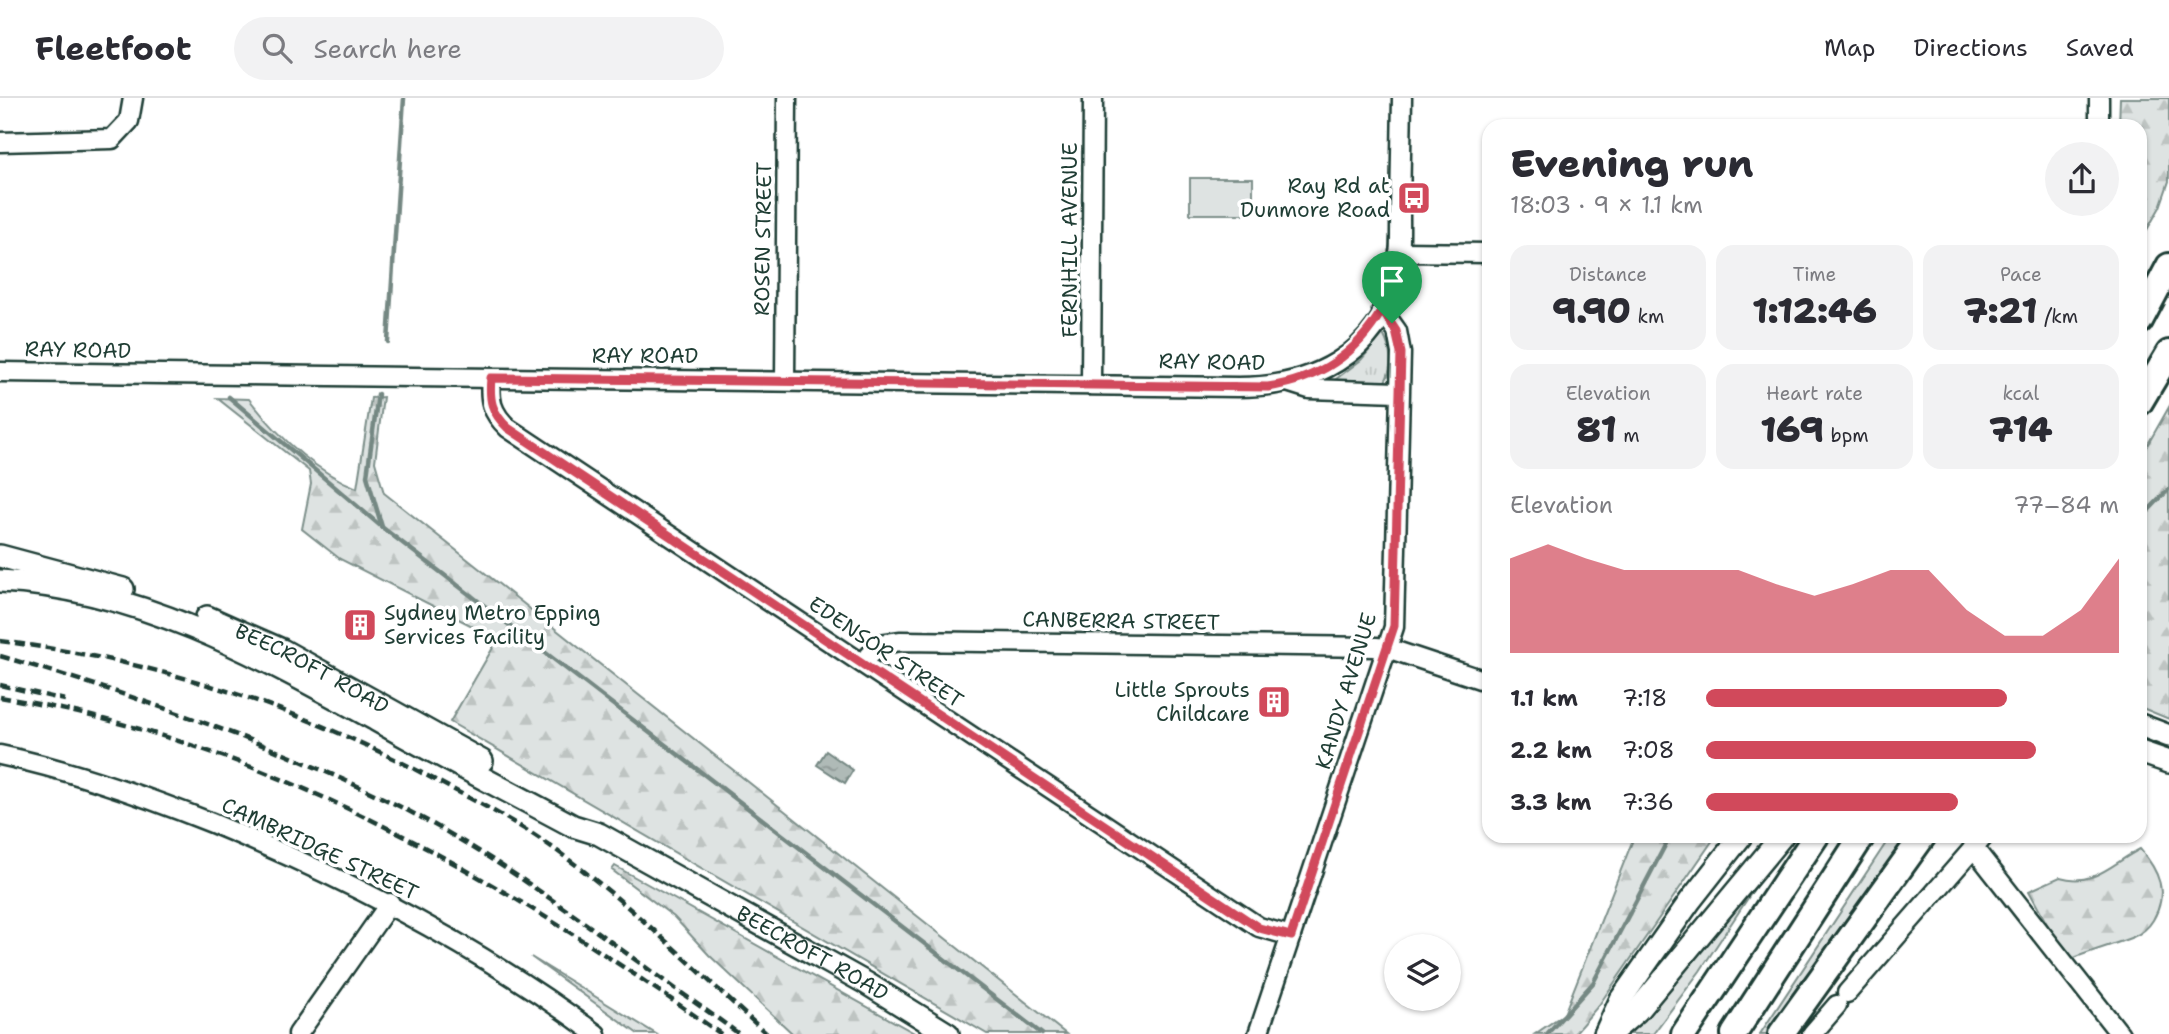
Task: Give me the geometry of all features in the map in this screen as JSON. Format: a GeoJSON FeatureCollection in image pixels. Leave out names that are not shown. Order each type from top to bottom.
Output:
{"type":"FeatureCollection","features":[{"type":"Feature","properties":{"kind":"highway"},"geometry":{"type":"LineString","coordinates":[[2147,308],[2169,266]]}},
{"type":"Feature","properties":{"kind":"highway"},"geometry":{"type":"LineString","coordinates":[[2147,390],[2169,353]]}},
{"type":"Feature","properties":{"kind":"highway"},"geometry":{"type":"LineString","coordinates":[[1685,1034],[1811,843]]}},
{"type":"Feature","properties":{"kind":"highway"},"geometry":{"type":"LineString","coordinates":[[1734,1034],[1857,843]]}},
{"type":"Feature","properties":{"kind":"highway"},"geometry":{"type":"LineString","coordinates":[[1781,1034],[1844,950],[1918,843]]}},
{"type":"Feature","properties":{"kind":"highway"},"geometry":{"type":"LineString","coordinates":[[1844,950],[1861,933],[1932,843]]}},
{"type":"Feature","properties":{"kind":"main road","name":"BEECROFT ROAD"},"geometry":{"type":"LineString","coordinates":[[0,556],[117,587],[244,632],[577,813],[599,834]]}},
{"type":"Feature","properties":{"kind":"main road","name":"BEECROFT ROAD"},"geometry":{"type":"LineString","coordinates":[[0,581],[50,586],[94,596],[238,645],[573,827],[599,834],[866,983],[948,1034]]}},
{"type":"Feature","properties":{"kind":"main road"},"geometry":{"type":"LineString","coordinates":[[2147,727],[2169,736]]}},
{"type":"Feature","properties":{"kind":"main road"},"geometry":{"type":"LineString","coordinates":[[2147,754],[2169,762]]}},
{"type":"Feature","properties":{"kind":"main road"},"geometry":{"type":"LineString","coordinates":[[1607,1034],[1621,999],[1736,843]]}},
{"type":"Feature","properties":{"kind":"main road"},"geometry":{"type":"LineString","coordinates":[[1607,1034],[1637,1010],[1776,843]]}},
{"type":"Feature","properties":{"kind":"street"},"geometry":{"type":"LineString","coordinates":[[0,142],[112,139],[129,121],[133,98]]}},
{"type":"Feature","properties":{"kind":"street","name":"ROSEN STREET"},"geometry":{"type":"LineString","coordinates":[[785,380],[788,98]]}},
{"type":"Feature","properties":{"kind":"street","name":"FERNHILL AVENUE"},"geometry":{"type":"LineString","coordinates":[[1091,383],[1093,98]]}},
{"type":"Feature","properties":{"kind":"street","name":"RAY ROAD"},"geometry":{"type":"LineString","coordinates":[[0,372],[1091,383],[1238,387],[1290,383],[1332,366],[1362,341],[1382,310],[1395,281],[1399,252],[1402,98]]}},
{"type":"Feature","properties":{"kind":"street"},"geometry":{"type":"LineString","coordinates":[[2099,98],[2099,119]]}},
{"type":"Feature","properties":{"kind":"street"},"geometry":{"type":"LineString","coordinates":[[1399,252],[1482,253]]}},
{"type":"Feature","properties":{"kind":"street","name":"KANDY AVENUE"},"geometry":{"type":"LineString","coordinates":[[1258,1034],[1394,626],[1400,341],[1382,310]]}},
{"type":"Feature","properties":{"kind":"street","name":"EDENSOR STREET"},"geometry":{"type":"LineString","coordinates":[[491,378],[492,408],[495,416],[508,428],[1259,928],[1291,936]]}},
{"type":"Feature","properties":{"kind":"street","name":"RAY ROAD"},"geometry":{"type":"LineString","coordinates":[[1290,383],[1309,390],[1398,392]]}},
{"type":"Feature","properties":{"kind":"street","name":"CANBERRA STREET"},"geometry":{"type":"LineString","coordinates":[[863,663],[880,644],[901,641],[1387,648],[1482,680]]}},
{"type":"Feature","properties":{"kind":"street","name":"CAMBRIDGE STREET"},"geometry":{"type":"LineString","coordinates":[[0,755],[106,785],[178,810],[299,859],[390,903],[535,989],[596,1034]]}},
{"type":"Feature","properties":{"kind":"street"},"geometry":{"type":"LineString","coordinates":[[1812,1034],[1977,843]]}},
{"type":"Feature","properties":{"kind":"street"},"geometry":{"type":"LineString","coordinates":[[1979,843],[2120,1034]]}},
{"type":"Feature","properties":{"kind":"street"},"geometry":{"type":"LineString","coordinates":[[298,1034],[390,903]]}},
{"type":"Feature","properties":{"kind":"green space"},"geometry":{"type":"Polygon","coordinates":[[[2120,98],[2169,98],[2169,181],[2160,207],[2147,230],[2147,119],[2119,119],[2120,98]]]}},
{"type":"Feature","properties":{"kind":"green space"},"geometry":{"type":"Polygon","coordinates":[[[1190,178],[1253,178],[1253,214],[1190,214],[1190,178]]]}},
{"type":"Feature","properties":{"kind":"green space"},"geometry":{"type":"Polygon","coordinates":[[[1383,334],[1390,358],[1384,383],[1332,382],[1361,360],[1383,334]]]}},
{"type":"Feature","properties":{"kind":"green space"},"geometry":{"type":"Polygon","coordinates":[[[383,397],[375,462],[384,493],[1066,1034],[987,1034],[450,722],[498,639],[340,559],[302,529],[311,484],[309,471],[217,398],[249,399],[298,451],[326,472],[357,488],[371,398],[383,397]]]}},
{"type":"Feature","properties":{"kind":"green space"},"geometry":{"type":"Polygon","coordinates":[[[2169,407],[2169,719],[2147,710],[2147,446],[2169,407]]]}},
{"type":"Feature","properties":{"kind":"green space"},"geometry":{"type":"Polygon","coordinates":[[[1632,843],[1711,843],[1599,1005],[1574,1034],[1535,1034],[1564,1014],[1632,843]]]}},
{"type":"Feature","properties":{"kind":"green space"},"geometry":{"type":"Polygon","coordinates":[[[1886,843],[1908,843],[1768,1034],[1760,1034],[1886,843]]]}},
{"type":"Feature","properties":{"kind":"green space"},"geometry":{"type":"Polygon","coordinates":[[[2140,849],[2160,883],[2158,910],[2151,923],[2136,936],[2067,961],[2029,891],[2060,877],[2083,879],[2093,876],[2140,849]]]}},
{"type":"Feature","properties":{"kind":"green space"},"geometry":{"type":"Polygon","coordinates":[[[1773,860],[1700,971],[1653,1034],[1630,1034],[1773,860]]]}},
{"type":"Feature","properties":{"kind":"green space"},"geometry":{"type":"Polygon","coordinates":[[[615,866],[916,1034],[793,1034],[709,955],[674,917],[612,870],[615,866]]]}},
{"type":"Feature","properties":{"kind":"green space"},"geometry":{"type":"Polygon","coordinates":[[[531,957],[656,1034],[638,1034],[531,957]]]}},
{"type":"Feature","properties":{"kind":"water"},"geometry":{"type":"Polygon","coordinates":[[[826,751],[853,770],[845,783],[817,765],[826,751]]]}},
{"type":"Feature","properties":{"kind":"waterway"},"geometry":{"type":"LineString","coordinates":[[388,342],[404,98]]}},
{"type":"Feature","properties":{"kind":"waterway"},"geometry":{"type":"LineString","coordinates":[[378,394],[367,476],[382,527]]}},
{"type":"Feature","properties":{"kind":"waterway"},"geometry":{"type":"LineString","coordinates":[[229,397],[383,528],[1042,1034]]}},
{"type":"Feature","properties":{"kind":"waterway"},"geometry":{"type":"LineString","coordinates":[[2147,512],[2169,489]]}},
{"type":"Feature","properties":{"kind":"waterway"},"geometry":{"type":"LineString","coordinates":[[1547,1034],[1593,983],[1666,843]]}},
{"type":"Feature","properties":{"kind":"railway"},"geometry":{"type":"LineString","coordinates":[[0,641],[117,661],[227,691],[334,731],[441,783],[550,845],[591,876],[767,1034]]}},
{"type":"Feature","properties":{"kind":"railway"},"geometry":{"type":"LineString","coordinates":[[0,656],[100,687],[248,739],[391,802],[458,838],[521,879],[739,1034]]}},
{"type":"Feature","properties":{"kind":"railway"},"geometry":{"type":"LineString","coordinates":[[0,685],[65,700]]}},
{"type":"Feature","properties":{"kind":"railway"},"geometry":{"type":"LineString","coordinates":[[0,697],[100,718],[196,747],[289,782],[379,824],[467,871],[553,922],[721,1034]]}},
{"type":"Feature","properties":{"kind":"place","name":"Ray Rd at Dunmore Road"},"geometry":{"type":"Point","coordinates":[1414,198]}},
{"type":"Feature","properties":{"kind":"place","name":"Sydney Metro Epping Services Facility"},"geometry":{"type":"Point","coordinates":[360,625]}},
{"type":"Feature","properties":{"kind":"place","name":"Little Sprouts Childcare"},"geometry":{"type":"Point","coordinates":[1274,702]}},
{"type":"Feature","properties":{"kind":"route"},"geometry":{"type":"LineString","coordinates":[[1382,310],[1392,323],[1400,341],[1401,353],[1394,626],[1291,936],[1259,928],[1061,798],[508,428],[495,416],[489,400],[491,378],[1268,387],[1290,383],[1332,366],[1362,341],[1382,310]]}}]}
